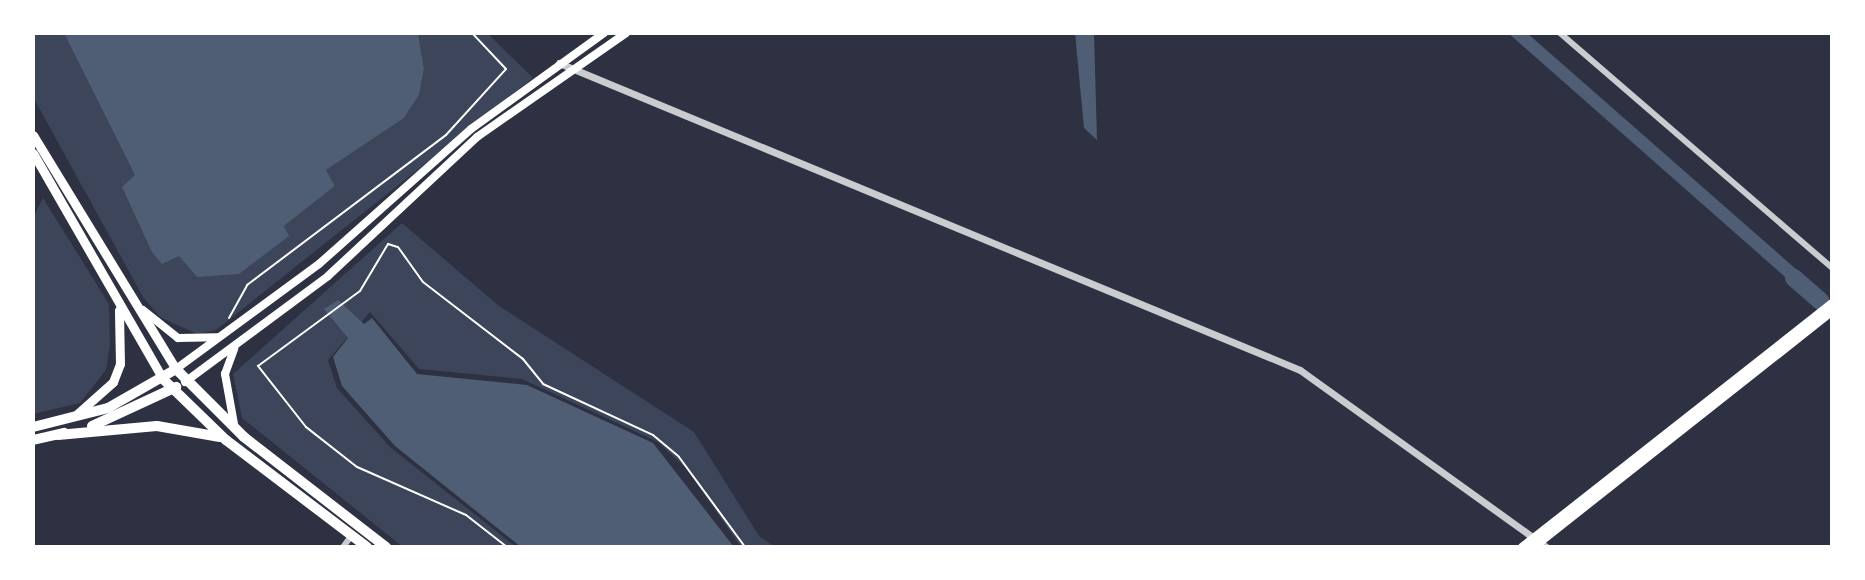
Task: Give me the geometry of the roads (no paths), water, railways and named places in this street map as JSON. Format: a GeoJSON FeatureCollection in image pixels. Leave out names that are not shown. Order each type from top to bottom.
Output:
{"type":"FeatureCollection","features":[{"type":"Feature","properties":{"kind":"highway"},"geometry":{"type":"LineString","coordinates":[[33,427],[108,408],[163,379],[176,369],[186,382],[237,429],[386,547]]}},
{"type":"Feature","properties":{"kind":"highway"},"geometry":{"type":"LineString","coordinates":[[163,379],[226,440],[354,541],[367,547]]}},
{"type":"Feature","properties":{"kind":"highway"},"geometry":{"type":"LineString","coordinates":[[33,440],[113,420],[186,382]]}},
{"type":"Feature","properties":{"kind":"highway"},"geometry":{"type":"LineString","coordinates":[[58,435],[167,426],[226,440]]}},
{"type":"Feature","properties":{"kind":"main road"},"geometry":{"type":"LineString","coordinates":[[33,135],[176,369],[327,258],[471,130],[559,63],[604,33]]}},
{"type":"Feature","properties":{"kind":"main road"},"geometry":{"type":"LineString","coordinates":[[186,382],[328,276],[477,137],[626,33]]}},
{"type":"Feature","properties":{"kind":"main road"},"geometry":{"type":"LineString","coordinates":[[33,153],[163,379]]}},
{"type":"Feature","properties":{"kind":"main road"},"geometry":{"type":"LineString","coordinates":[[127,291],[178,338],[220,337]]}},
{"type":"Feature","properties":{"kind":"main road"},"geometry":{"type":"LineString","coordinates":[[66,420],[101,396],[120,364],[116,298]]}},
{"type":"Feature","properties":{"kind":"main road"},"geometry":{"type":"LineString","coordinates":[[1539,543],[1832,303]]}},
{"type":"Feature","properties":{"kind":"main road"},"geometry":{"type":"LineString","coordinates":[[1522,547],[1539,543],[1832,312]]}},
{"type":"Feature","properties":{"kind":"main road"},"geometry":{"type":"LineString","coordinates":[[236,346],[225,392],[237,429]]}},
{"type":"Feature","properties":{"kind":"street"},"geometry":{"type":"LineString","coordinates":[[1560,33],[1832,268]]}},
{"type":"Feature","properties":{"kind":"street"},"geometry":{"type":"LineString","coordinates":[[559,63],[1300,370],[1539,543]]}},
{"type":"Feature","properties":{"kind":"street"},"geometry":{"type":"LineString","coordinates":[[343,547],[354,541]]}},
{"type":"Feature","properties":{"kind":"waterway"},"geometry":{"type":"LineString","coordinates":[[1794,278],[1820,301]]}}]}
